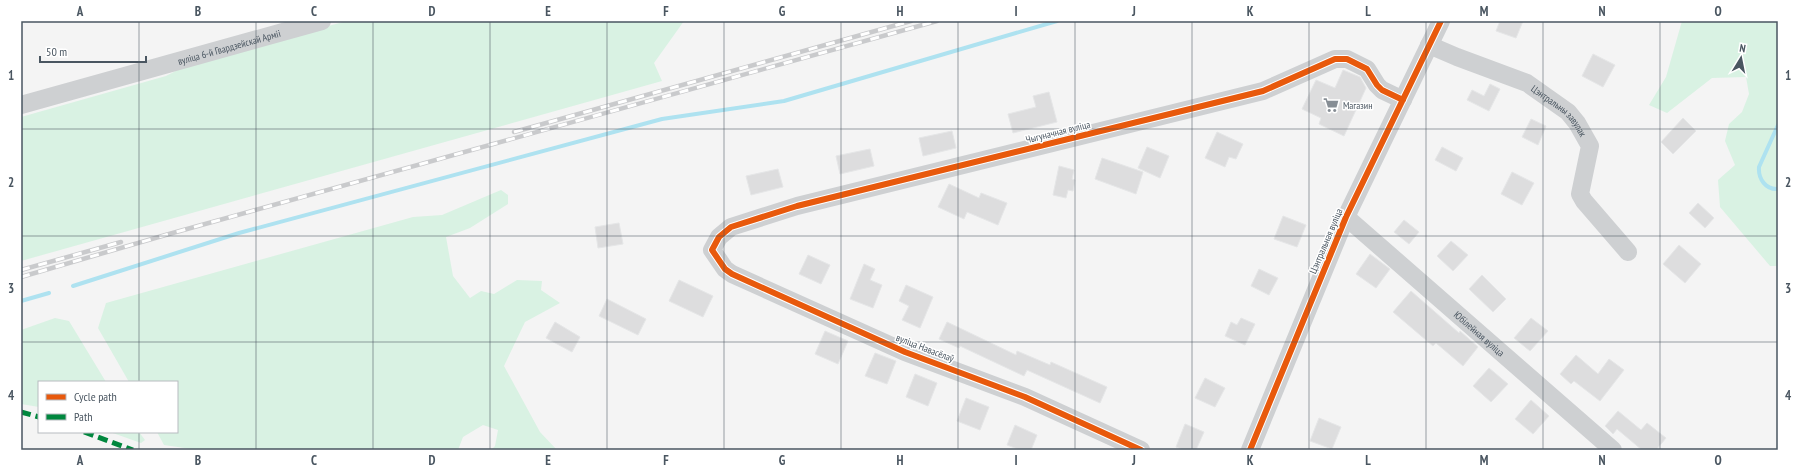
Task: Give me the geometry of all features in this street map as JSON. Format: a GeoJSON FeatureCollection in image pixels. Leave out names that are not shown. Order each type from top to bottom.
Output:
{"type":"FeatureCollection","features":[{"type":"Feature","properties":{"kind":"street","name":"вуліца 6-й Гвардзейскай Арміі"},"geometry":{"type":"LineString","coordinates":[[21,105],[322,21]]}},
{"type":"Feature","properties":{"kind":"street","name":"Цэнтральная вуліца"},"geometry":{"type":"LineString","coordinates":[[1250,450],[1346,217],[1441,21]]}},
{"type":"Feature","properties":{"kind":"street","name":"Цэнтральны завулак"},"geometry":{"type":"LineString","coordinates":[[1430,45],[1457,58],[1527,83],[1568,112],[1577,123],[1590,146],[1580,194],[1584,201],[1628,252]]}},
{"type":"Feature","properties":{"kind":"street","name":"Чыгуначная вуліца"},"geometry":{"type":"LineString","coordinates":[[712,250],[719,237],[730,227],[796,206],[1263,91],[1335,59],[1347,59],[1367,69],[1382,90],[1403,100]]}},
{"type":"Feature","properties":{"kind":"street","name":"Юбілейная вуліца"},"geometry":{"type":"LineString","coordinates":[[1346,217],[1613,450]]}},
{"type":"Feature","properties":{"kind":"street","name":"вуліца Навасёлаў"},"geometry":{"type":"LineString","coordinates":[[712,250],[725,269],[732,274],[905,352],[1025,397],[1141,450]]}},
{"type":"Feature","properties":{"kind":"green space"},"geometry":{"type":"Polygon","coordinates":[[[347,21],[684,21],[654,63],[662,81],[21,261],[21,117],[166,76],[193,62],[347,21]]]}},
{"type":"Feature","properties":{"kind":"green space"},"geometry":{"type":"Polygon","coordinates":[[[1682,21],[1778,21],[1778,266],[1770,266],[1720,207],[1718,180],[1735,165],[1725,141],[1729,124],[1742,112],[1749,94],[1746,77],[1712,78],[1667,113],[1649,105],[1666,77],[1682,21]]]}},
{"type":"Feature","properties":{"kind":"green space"},"geometry":{"type":"Polygon","coordinates":[[[501,190],[508,195],[508,204],[470,228],[446,237],[453,276],[470,298],[481,291],[494,294],[517,280],[542,281],[541,290],[560,303],[525,322],[504,366],[540,432],[557,450],[491,450],[495,446],[498,430],[483,425],[463,437],[458,450],[198,450],[164,445],[158,433],[178,433],[178,381],[128,381],[98,328],[106,303],[413,217],[442,215],[501,190]]]}},
{"type":"Feature","properties":{"kind":"green space"},"geometry":{"type":"Polygon","coordinates":[[[55,318],[69,321],[105,381],[38,381],[38,407],[21,404],[21,330],[55,318]]]}},
{"type":"Feature","properties":{"kind":"green space"},"geometry":{"type":"Polygon","coordinates":[[[113,433],[140,433],[145,440],[141,443],[113,433]]]}},
{"type":"Feature","properties":{"kind":"building"},"geometry":{"type":"Polygon","coordinates":[[[1500,21],[1523,21],[1516,38],[1496,31],[1500,21]]]}},
{"type":"Feature","properties":{"kind":"building"},"geometry":{"type":"Polygon","coordinates":[[[1593,54],[1615,65],[1603,87],[1582,76],[1593,54]]]}},
{"type":"Feature","properties":{"kind":"building","name":"Магазин"},"geometry":{"type":"Polygon","coordinates":[[[1343,70],[1360,77],[1366,88],[1344,136],[1319,124],[1321,118],[1302,109],[1316,80],[1335,88],[1343,70]]]}},
{"type":"Feature","properties":{"kind":"building"},"geometry":{"type":"Polygon","coordinates":[[[1490,84],[1500,89],[1489,111],[1467,100],[1472,90],[1484,96],[1490,84]]]}},
{"type":"Feature","properties":{"kind":"building"},"geometry":{"type":"Polygon","coordinates":[[[1049,92],[1057,122],[1013,133],[1008,114],[1036,107],[1033,96],[1049,92]]]}},
{"type":"Feature","properties":{"kind":"building"},"geometry":{"type":"Polygon","coordinates":[[[1683,118],[1696,131],[1673,154],[1661,142],[1683,118]]]}},
{"type":"Feature","properties":{"kind":"building"},"geometry":{"type":"Polygon","coordinates":[[[1531,119],[1546,126],[1538,145],[1522,137],[1531,119]]]}},
{"type":"Feature","properties":{"kind":"building"},"geometry":{"type":"Polygon","coordinates":[[[952,131],[956,148],[923,156],[919,138],[952,131]]]}},
{"type":"Feature","properties":{"kind":"building"},"geometry":{"type":"Polygon","coordinates":[[[1217,132],[1243,144],[1236,159],[1229,157],[1225,167],[1205,158],[1217,132]]]}},
{"type":"Feature","properties":{"kind":"building"},"geometry":{"type":"Polygon","coordinates":[[[1147,147],[1169,156],[1160,178],[1138,168],[1147,147]]]}},
{"type":"Feature","properties":{"kind":"building"},"geometry":{"type":"Polygon","coordinates":[[[1442,147],[1463,158],[1456,171],[1435,160],[1442,147]]]}},
{"type":"Feature","properties":{"kind":"building"},"geometry":{"type":"Polygon","coordinates":[[[870,149],[874,166],[840,174],[836,156],[870,149]]]}},
{"type":"Feature","properties":{"kind":"building"},"geometry":{"type":"Polygon","coordinates":[[[1102,158],[1143,172],[1136,194],[1095,179],[1102,158]]]}},
{"type":"Feature","properties":{"kind":"building"},"geometry":{"type":"Polygon","coordinates":[[[1059,166],[1074,170],[1072,179],[1075,180],[1073,191],[1068,190],[1066,198],[1053,195],[1059,166]]]}},
{"type":"Feature","properties":{"kind":"building"},"geometry":{"type":"Polygon","coordinates":[[[778,169],[783,187],[751,195],[746,176],[778,169]]]}},
{"type":"Feature","properties":{"kind":"building"},"geometry":{"type":"Polygon","coordinates":[[[1512,172],[1534,183],[1522,205],[1501,194],[1512,172]]]}},
{"type":"Feature","properties":{"kind":"building"},"geometry":{"type":"Polygon","coordinates":[[[949,184],[979,198],[981,193],[1007,203],[998,225],[967,212],[964,219],[938,207],[949,184]]]}},
{"type":"Feature","properties":{"kind":"building"},"geometry":{"type":"Polygon","coordinates":[[[1698,203],[1714,218],[1705,228],[1689,213],[1698,203]]]}},
{"type":"Feature","properties":{"kind":"building"},"geometry":{"type":"Polygon","coordinates":[[[1283,216],[1306,225],[1297,247],[1274,239],[1283,216]]]}},
{"type":"Feature","properties":{"kind":"building"},"geometry":{"type":"Polygon","coordinates":[[[1404,220],[1419,232],[1409,244],[1394,232],[1404,220]]]}},
{"type":"Feature","properties":{"kind":"building"},"geometry":{"type":"Polygon","coordinates":[[[619,223],[623,244],[598,248],[595,227],[619,223]]]}},
{"type":"Feature","properties":{"kind":"building"},"geometry":{"type":"Polygon","coordinates":[[[1451,241],[1468,255],[1453,271],[1437,256],[1451,241]]]}},
{"type":"Feature","properties":{"kind":"building"},"geometry":{"type":"Polygon","coordinates":[[[1679,245],[1701,264],[1685,283],[1663,264],[1679,245]]]}},
{"type":"Feature","properties":{"kind":"building"},"geometry":{"type":"Polygon","coordinates":[[[1370,254],[1390,269],[1376,288],[1356,274],[1370,254]]]}},
{"type":"Feature","properties":{"kind":"building"},"geometry":{"type":"Polygon","coordinates":[[[808,255],[830,265],[821,284],[799,274],[808,255]]]}},
{"type":"Feature","properties":{"kind":"building"},"geometry":{"type":"Polygon","coordinates":[[[864,264],[875,269],[870,280],[882,285],[873,308],[850,299],[864,264]]]}},
{"type":"Feature","properties":{"kind":"building"},"geometry":{"type":"Polygon","coordinates":[[[1259,269],[1278,278],[1269,295],[1251,286],[1259,269]]]}},
{"type":"Feature","properties":{"kind":"building"},"geometry":{"type":"Polygon","coordinates":[[[1482,275],[1506,299],[1493,312],[1469,289],[1482,275]]]}},
{"type":"Feature","properties":{"kind":"building"},"geometry":{"type":"Polygon","coordinates":[[[679,280],[713,296],[703,317],[669,301],[679,280]]]}},
{"type":"Feature","properties":{"kind":"building"},"geometry":{"type":"Polygon","coordinates":[[[906,285],[933,297],[920,328],[902,320],[909,306],[899,301],[906,285]]]}},
{"type":"Feature","properties":{"kind":"building"},"geometry":{"type":"Polygon","coordinates":[[[1411,291],[1459,333],[1460,331],[1478,347],[1463,366],[1436,343],[1433,346],[1393,312],[1411,291]]]}},
{"type":"Feature","properties":{"kind":"building"},"geometry":{"type":"Polygon","coordinates":[[[607,299],[646,319],[638,335],[599,316],[607,299]]]}},
{"type":"Feature","properties":{"kind":"building"},"geometry":{"type":"Polygon","coordinates":[[[1241,318],[1255,324],[1245,345],[1225,336],[1231,322],[1237,325],[1241,318]]]}},
{"type":"Feature","properties":{"kind":"building"},"geometry":{"type":"Polygon","coordinates":[[[1531,318],[1548,331],[1530,351],[1514,338],[1531,318]]]}},
{"type":"Feature","properties":{"kind":"building"},"geometry":{"type":"Polygon","coordinates":[[[555,322],[580,337],[572,352],[546,338],[555,322]]]}},
{"type":"Feature","properties":{"kind":"building"},"geometry":{"type":"Polygon","coordinates":[[[947,322],[1016,355],[1017,351],[1050,365],[1051,362],[1107,387],[1100,403],[1027,370],[1024,376],[960,346],[959,348],[939,339],[947,322]]]}},
{"type":"Feature","properties":{"kind":"building"},"geometry":{"type":"Polygon","coordinates":[[[825,331],[848,341],[838,364],[815,354],[825,331]]]}},
{"type":"Feature","properties":{"kind":"building"},"geometry":{"type":"Polygon","coordinates":[[[875,353],[896,361],[887,384],[865,376],[875,353]]]}},
{"type":"Feature","properties":{"kind":"building"},"geometry":{"type":"Polygon","coordinates":[[[1576,355],[1598,374],[1609,359],[1624,370],[1600,401],[1574,381],[1571,384],[1560,374],[1576,355]]]}},
{"type":"Feature","properties":{"kind":"building"},"geometry":{"type":"Polygon","coordinates":[[[1489,368],[1508,384],[1491,402],[1473,386],[1489,368]]]}},
{"type":"Feature","properties":{"kind":"building"},"geometry":{"type":"Polygon","coordinates":[[[915,374],[937,383],[928,406],[906,397],[915,374]]]}},
{"type":"Feature","properties":{"kind":"building"},"geometry":{"type":"Polygon","coordinates":[[[1205,378],[1225,388],[1215,407],[1195,398],[1205,378]]]}},
{"type":"Feature","properties":{"kind":"building"},"geometry":{"type":"Polygon","coordinates":[[[966,398],[989,407],[980,430],[957,421],[966,398]]]}},
{"type":"Feature","properties":{"kind":"building"},"geometry":{"type":"Polygon","coordinates":[[[1531,400],[1549,416],[1533,434],[1515,419],[1531,400]]]}},
{"type":"Feature","properties":{"kind":"building"},"geometry":{"type":"Polygon","coordinates":[[[1618,411],[1641,430],[1647,423],[1666,438],[1656,450],[1642,450],[1617,429],[1613,434],[1605,426],[1618,411]]]}},
{"type":"Feature","properties":{"kind":"building"},"geometry":{"type":"Polygon","coordinates":[[[1319,418],[1341,427],[1332,449],[1310,441],[1319,418]]]}},
{"type":"Feature","properties":{"kind":"building"},"geometry":{"type":"Polygon","coordinates":[[[1185,424],[1204,432],[1196,450],[1184,450],[1176,447],[1185,424]]]}},
{"type":"Feature","properties":{"kind":"building"},"geometry":{"type":"Polygon","coordinates":[[[1015,425],[1037,435],[1031,450],[1020,450],[1007,445],[1015,425]]]}},
{"type":"Feature","properties":{"kind":"waterway"},"geometry":{"type":"LineString","coordinates":[[73,286],[239,233],[662,119],[784,101],[1057,21]]}},
{"type":"Feature","properties":{"kind":"waterway"},"geometry":{"type":"LineString","coordinates":[[1778,125],[1759,167],[1761,179],[1766,186],[1778,189]]}},
{"type":"Feature","properties":{"kind":"waterway"},"geometry":{"type":"LineString","coordinates":[[21,301],[49,293]]}},
{"type":"Feature","properties":{"kind":"railway"},"geometry":{"type":"LineString","coordinates":[[514,132],[911,21]]}},
{"type":"Feature","properties":{"kind":"railway"},"geometry":{"type":"LineString","coordinates":[[21,277],[169,234],[937,21]]}},
{"type":"Feature","properties":{"kind":"railway"},"geometry":{"type":"LineString","coordinates":[[21,270],[121,242]]}},
{"type":"Feature","properties":{"kind":"marked path"},"geometry":{"type":"LineString","coordinates":[[21,412],[38,417]]}},
{"type":"Feature","properties":{"kind":"marked path"},"geometry":{"type":"LineString","coordinates":[[87,433],[133,450]]}},
{"type":"Feature","properties":{"kind":"cycle path"},"geometry":{"type":"LineString","coordinates":[[1250,450],[1346,217],[1441,21]]}},
{"type":"Feature","properties":{"kind":"cycle path"},"geometry":{"type":"LineString","coordinates":[[1141,450],[1025,397],[905,352],[732,274],[725,269],[712,250],[719,237],[731,227],[797,206],[1263,91],[1335,59],[1347,59],[1367,69],[1382,90],[1403,100]]}},
{"type":"Feature","properties":{"kind":"place","name":"Магазин"},"geometry":{"type":"Point","coordinates":[1331,105]}}]}
